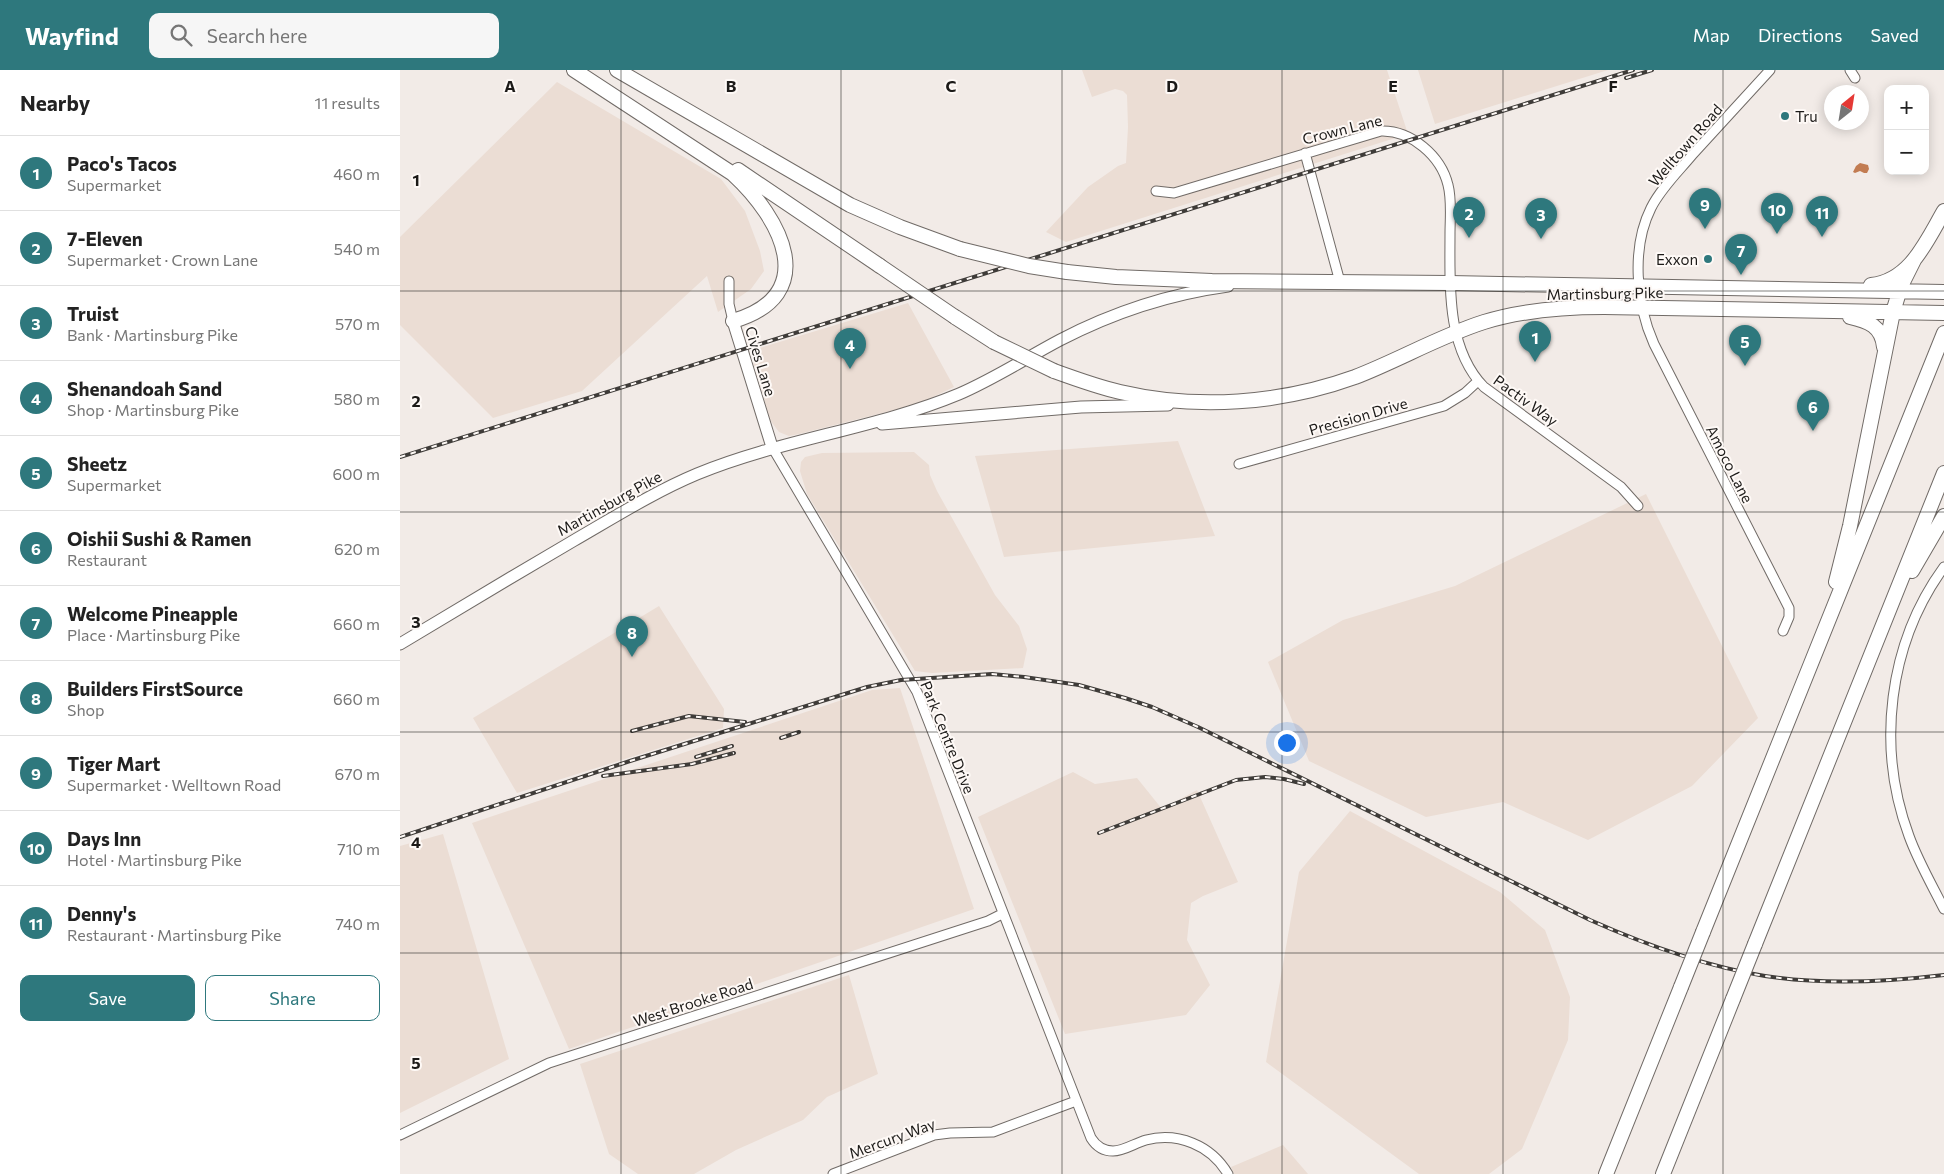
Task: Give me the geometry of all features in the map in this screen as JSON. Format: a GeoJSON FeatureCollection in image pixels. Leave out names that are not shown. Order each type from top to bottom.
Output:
{"type":"FeatureCollection","features":[{"type":"Feature","properties":{"kind":"highway","name":"Martinsburg Pike"},"geometry":{"type":"LineString","coordinates":[[576,70],[710,151],[994,342],[1054,371],[1118,392],[1146,397],[1206,402],[1253,401],[1294,394],[1340,382],[1381,366],[1456,332],[1501,317],[1550,309],[1585,307],[1944,313]]}},
{"type":"Feature","properties":{"kind":"highway"},"geometry":{"type":"LineString","coordinates":[[576,70],[733,174],[754,195],[772,221],[781,238],[786,257],[785,274],[781,286],[765,308],[757,313],[734,321]]}},
{"type":"Feature","properties":{"kind":"highway","name":"Martinsburg Pike"},"geometry":{"type":"LineString","coordinates":[[617,70],[850,205],[900,227],[960,249],[1029,266],[1067,272],[1158,279],[1944,292]]}},
{"type":"Feature","properties":{"kind":"highway"},"geometry":{"type":"LineString","coordinates":[[1828,621],[1852,516],[1893,312],[1899,291],[1914,260],[1944,211]]}},
{"type":"Feature","properties":{"kind":"highway"},"geometry":{"type":"LineString","coordinates":[[1823,290],[1880,284],[1889,281],[1905,270],[1914,260]]}},
{"type":"Feature","properties":{"kind":"highway"},"geometry":{"type":"LineString","coordinates":[[1827,311],[1868,321],[1874,325],[1883,340],[1884,353]]}},
{"type":"Feature","properties":{"kind":"highway"},"geometry":{"type":"LineString","coordinates":[[1606,1174],[1942,336]]}},
{"type":"Feature","properties":{"kind":"highway"},"geometry":{"type":"LineString","coordinates":[[1663,1174],[1944,473]]}},
{"type":"Feature","properties":{"kind":"highway"},"geometry":{"type":"LineString","coordinates":[[1878,638],[1944,516]]}},
{"type":"Feature","properties":{"kind":"main road"},"geometry":{"type":"LineString","coordinates":[[851,428],[960,393],[1080,330],[1142,305],[1204,289],[1292,281]]}},
{"type":"Feature","properties":{"kind":"main road","name":"Cives Lane"},"geometry":{"type":"LineString","coordinates":[[734,321],[772,447]]}},
{"type":"Feature","properties":{"kind":"main road"},"geometry":{"type":"LineString","coordinates":[[851,428],[1081,406],[1225,405],[1253,401]]}},
{"type":"Feature","properties":{"kind":"main road","name":"Martinsburg Pike"},"geometry":{"type":"LineString","coordinates":[[400,644],[638,503],[695,475],[772,447],[851,428]]}},
{"type":"Feature","properties":{"kind":"street","name":"Welltown Road"},"geometry":{"type":"LineString","coordinates":[[1641,308],[1641,239],[1646,220],[1654,203],[1679,170],[1770,70]]}},
{"type":"Feature","properties":{"kind":"street","name":"Crown Lane"},"geometry":{"type":"LineString","coordinates":[[1156,191],[1174,193],[1381,131],[1389,130],[1402,134],[1424,148],[1441,168],[1449,187],[1450,283]]}},
{"type":"Feature","properties":{"kind":"street"},"geometry":{"type":"LineString","coordinates":[[1305,153],[1340,282]]}},
{"type":"Feature","properties":{"kind":"street","name":"Cives Lane"},"geometry":{"type":"LineString","coordinates":[[729,282],[729,304],[734,321]]}},
{"type":"Feature","properties":{"kind":"street","name":"Pactiv Way"},"geometry":{"type":"LineString","coordinates":[[1450,283],[1456,332],[1469,368],[1478,381],[1621,487],[1638,506]]}},
{"type":"Feature","properties":{"kind":"street","name":"Amoco Lane"},"geometry":{"type":"LineString","coordinates":[[1641,308],[1647,330],[1789,608],[1789,617],[1783,631]]}},
{"type":"Feature","properties":{"kind":"street","name":"Precision Drive"},"geometry":{"type":"LineString","coordinates":[[1239,464],[1444,406],[1465,393],[1478,381]]}},
{"type":"Feature","properties":{"kind":"street","name":"Park Centre Drive"},"geometry":{"type":"LineString","coordinates":[[772,447],[916,692],[1002,914],[1094,1143],[1104,1150],[1118,1150],[1152,1139],[1184,1140],[1210,1153],[1218,1160],[1228,1174]]}},
{"type":"Feature","properties":{"kind":"street"},"geometry":{"type":"LineString","coordinates":[[1944,567],[1920,607],[1904,646],[1895,684],[1890,741],[1895,785],[1908,835],[1944,908]]}},
{"type":"Feature","properties":{"kind":"street","name":"West Brooke Road"},"geometry":{"type":"LineString","coordinates":[[400,1135],[549,1063],[988,921],[1002,914]]}},
{"type":"Feature","properties":{"kind":"street","name":"Mercury Way"},"geometry":{"type":"LineString","coordinates":[[833,1174],[934,1135],[950,1132],[992,1132],[1076,1101]]}},
{"type":"Feature","properties":{"kind":"shaded area"},"geometry":{"type":"Polygon","coordinates":[[[1082,70],[1387,70],[1408,134],[1066,242],[1046,232],[1088,187],[1118,166],[1126,163],[1127,95],[1123,91],[1115,89],[1092,97],[1082,70]]]}},
{"type":"Feature","properties":{"kind":"shaded area"},"geometry":{"type":"Polygon","coordinates":[[[1418,70],[1608,70],[1435,124],[1418,70]]]}},
{"type":"Feature","properties":{"kind":"shaded area"},"geometry":{"type":"Polygon","coordinates":[[[557,82],[721,179],[745,211],[760,251],[764,271],[751,289],[718,312],[707,276],[582,391],[493,418],[400,325],[400,237],[557,82]]]}},
{"type":"Feature","properties":{"kind":"shaded area"},"geometry":{"type":"Polygon","coordinates":[[[1860,163],[1868,165],[1867,173],[1853,172],[1860,163]]]}},
{"type":"Feature","properties":{"kind":"shaded area"},"geometry":{"type":"Polygon","coordinates":[[[908,303],[954,387],[918,404],[799,434],[789,436],[779,432],[770,420],[750,351],[908,303]]]}},
{"type":"Feature","properties":{"kind":"shaded area"},"geometry":{"type":"Polygon","coordinates":[[[1178,441],[1215,536],[1004,557],[975,456],[1178,441]]]}},
{"type":"Feature","properties":{"kind":"shaded area"},"geometry":{"type":"Polygon","coordinates":[[[914,452],[929,465],[930,475],[937,491],[995,595],[1019,626],[1027,649],[1023,668],[932,673],[915,671],[807,494],[800,471],[801,462],[805,457],[822,453],[914,452]]]}},
{"type":"Feature","properties":{"kind":"shaded area"},"geometry":{"type":"Polygon","coordinates":[[[1646,494],[1758,718],[1692,786],[1588,840],[1503,802],[1426,817],[1309,761],[1268,662],[1343,620],[1455,586],[1646,494]]]}},
{"type":"Feature","properties":{"kind":"shaded area"},"geometry":{"type":"Polygon","coordinates":[[[659,606],[724,709],[723,728],[517,793],[473,718],[659,606]]]}},
{"type":"Feature","properties":{"kind":"shaded area"},"geometry":{"type":"Polygon","coordinates":[[[900,688],[974,909],[569,1049],[472,823],[872,690],[900,688]]]}},
{"type":"Feature","properties":{"kind":"shaded area"},"geometry":{"type":"Polygon","coordinates":[[[1073,772],[1095,784],[1137,778],[1162,809],[1197,790],[1238,882],[1191,903],[1187,940],[1210,985],[1186,1015],[1065,1034],[978,817],[1073,772]]]}},
{"type":"Feature","properties":{"kind":"shaded area"},"geometry":{"type":"Polygon","coordinates":[[[1350,811],[1500,892],[1545,930],[1570,997],[1568,1040],[1522,1149],[1489,1174],[1419,1174],[1266,1062],[1299,872],[1350,811]]]}},
{"type":"Feature","properties":{"kind":"shaded area"},"geometry":{"type":"Polygon","coordinates":[[[443,834],[509,1059],[400,1113],[400,846],[443,834]]]}},
{"type":"Feature","properties":{"kind":"shaded area"},"geometry":{"type":"Polygon","coordinates":[[[849,975],[878,1074],[827,1097],[803,1120],[736,1150],[694,1174],[638,1174],[609,1154],[580,1064],[849,975]]]}},
{"type":"Feature","properties":{"kind":"shaded area"},"geometry":{"type":"Polygon","coordinates":[[[1283,1145],[1308,1174],[1234,1174],[1231,1167],[1283,1145]]]}},
{"type":"Feature","properties":{"kind":"railway"},"geometry":{"type":"LineString","coordinates":[[400,457],[1633,70]]}},
{"type":"Feature","properties":{"kind":"railway"},"geometry":{"type":"LineString","coordinates":[[1626,78],[1652,70]]}},
{"type":"Feature","properties":{"kind":"railway"},"geometry":{"type":"LineString","coordinates":[[400,837],[630,761],[867,687],[901,680],[992,674],[1079,685],[1152,707],[1198,727],[1590,920],[1676,954],[1742,972],[1809,981],[1877,981],[1944,975]]}},
{"type":"Feature","properties":{"kind":"railway"},"geometry":{"type":"LineString","coordinates":[[632,731],[689,716],[745,722]]}},
{"type":"Feature","properties":{"kind":"railway"},"geometry":{"type":"LineString","coordinates":[[781,738],[799,732]]}},
{"type":"Feature","properties":{"kind":"railway"},"geometry":{"type":"LineString","coordinates":[[696,757],[732,746]]}},
{"type":"Feature","properties":{"kind":"railway"},"geometry":{"type":"LineString","coordinates":[[603,776],[692,764],[734,753]]}},
{"type":"Feature","properties":{"kind":"railway"},"geometry":{"type":"LineString","coordinates":[[1099,833],[1236,780],[1265,777],[1304,784]]}},
{"type":"Feature","properties":{"kind":"place","name":"Tru"},"geometry":{"type":"Point","coordinates":[1785,116]}},
{"type":"Feature","properties":{"kind":"place","name":"Tiger Mart"},"geometry":{"type":"Point","coordinates":[1705,229]}},
{"type":"Feature","properties":{"kind":"place","name":"Days Inn"},"geometry":{"type":"Point","coordinates":[1777,234]}},
{"type":"Feature","properties":{"kind":"place","name":"Denny's"},"geometry":{"type":"Point","coordinates":[1822,237]}},
{"type":"Feature","properties":{"kind":"place","name":"7-Eleven"},"geometry":{"type":"Point","coordinates":[1469,238]}},
{"type":"Feature","properties":{"kind":"place","name":"Truist"},"geometry":{"type":"Point","coordinates":[1541,239]}},
{"type":"Feature","properties":{"kind":"place","name":"Exxon"},"geometry":{"type":"Point","coordinates":[1708,259]}},
{"type":"Feature","properties":{"kind":"place","name":"Welcome Pineapple"},"geometry":{"type":"Point","coordinates":[1741,275]}},
{"type":"Feature","properties":{"kind":"place","name":"Paco's Tacos"},"geometry":{"type":"Point","coordinates":[1535,362]}},
{"type":"Feature","properties":{"kind":"place","name":"Sheetz"},"geometry":{"type":"Point","coordinates":[1745,366]}},
{"type":"Feature","properties":{"kind":"place","name":"Shenandoah Sand"},"geometry":{"type":"Point","coordinates":[850,369]}},
{"type":"Feature","properties":{"kind":"place","name":"Oishii Sushi & Ramen"},"geometry":{"type":"Point","coordinates":[1813,431]}},
{"type":"Feature","properties":{"kind":"place","name":"Builders FirstSource"},"geometry":{"type":"Point","coordinates":[632,657]}}]}
